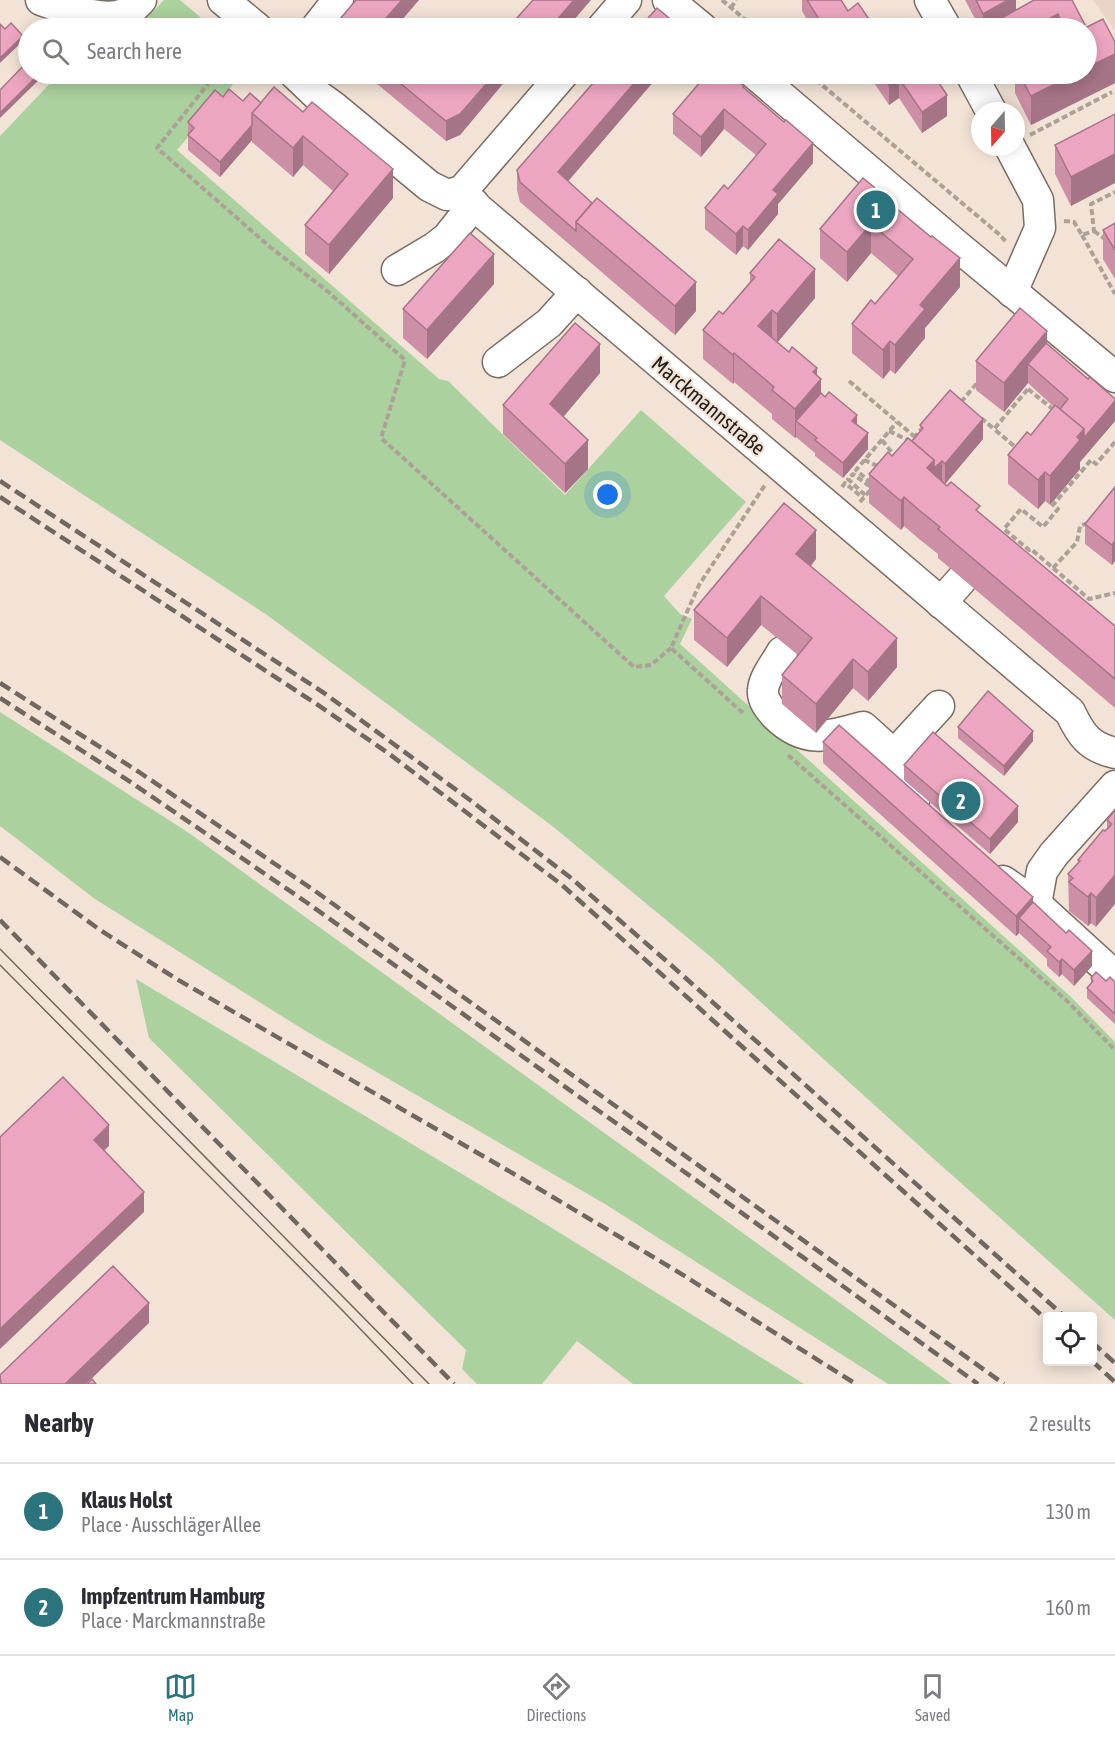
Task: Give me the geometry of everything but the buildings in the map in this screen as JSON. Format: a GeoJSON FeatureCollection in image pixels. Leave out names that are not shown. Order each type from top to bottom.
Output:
{"type":"FeatureCollection","features":[{"type":"Feature","properties":{"kind":"street"},"geometry":{"type":"LineString","coordinates":[[40,0],[105,17],[127,13],[141,0]]}},
{"type":"Feature","properties":{"kind":"street"},"geometry":{"type":"LineString","coordinates":[[223,0],[244,18]]}},
{"type":"Feature","properties":{"kind":"street"},"geometry":{"type":"LineString","coordinates":[[324,18],[338,0]]}},
{"type":"Feature","properties":{"kind":"street"},"geometry":{"type":"LineString","coordinates":[[611,18],[626,0]]}},
{"type":"Feature","properties":{"kind":"street"},"geometry":{"type":"LineString","coordinates":[[668,0],[690,18]]}},
{"type":"Feature","properties":{"kind":"street"},"geometry":{"type":"LineString","coordinates":[[930,0],[940,18]]}},
{"type":"Feature","properties":{"kind":"street"},"geometry":{"type":"LineString","coordinates":[[305,84],[429,186],[447,195],[468,198]]}},
{"type":"Feature","properties":{"kind":"street"},"geometry":{"type":"LineString","coordinates":[[397,270],[435,248],[447,238],[468,198],[555,84]]}},
{"type":"Feature","properties":{"kind":"street"},"geometry":{"type":"LineString","coordinates":[[767,84],[1115,377]]}},
{"type":"Feature","properties":{"kind":"street"},"geometry":{"type":"LineString","coordinates":[[976,84],[986,102]]}},
{"type":"Feature","properties":{"kind":"street"},"geometry":{"type":"LineString","coordinates":[[1012,292],[1040,228],[1038,200],[1023,156]]}},
{"type":"Feature","properties":{"kind":"street","name":"Marckmannstraße"},"geometry":{"type":"LineString","coordinates":[[468,198],[1070,712],[1086,739],[1095,746],[1115,753]]}},
{"type":"Feature","properties":{"kind":"street"},"geometry":{"type":"LineString","coordinates":[[498,362],[549,323],[577,292]]}},
{"type":"Feature","properties":{"kind":"street"},"geometry":{"type":"LineString","coordinates":[[941,603],[962,579]]}},
{"type":"Feature","properties":{"kind":"street"},"geometry":{"type":"LineString","coordinates":[[782,652],[763,690],[764,699],[769,708],[782,721],[807,735],[822,737],[863,727],[894,755]]}},
{"type":"Feature","properties":{"kind":"street"},"geometry":{"type":"LineString","coordinates":[[934,819],[892,782],[894,755],[939,706]]}},
{"type":"Feature","properties":{"kind":"street"},"geometry":{"type":"LineString","coordinates":[[1036,904],[1042,871],[1054,854],[1115,786]]}},
{"type":"Feature","properties":{"kind":"street"},"geometry":{"type":"LineString","coordinates":[[985,864],[1010,887],[1036,904],[1115,976]]}},
{"type":"Feature","properties":{"kind":"path"},"geometry":{"type":"LineString","coordinates":[[722,0],[743,18]]}},
{"type":"Feature","properties":{"kind":"path"},"geometry":{"type":"LineString","coordinates":[[731,8],[736,0]]}},
{"type":"Feature","properties":{"kind":"path"},"geometry":{"type":"LineString","coordinates":[[208,84],[157,148],[270,247],[326,290],[405,360],[381,438],[634,667],[651,665],[671,648],[699,585],[758,493],[780,466]]}},
{"type":"Feature","properties":{"kind":"path"},"geometry":{"type":"LineString","coordinates":[[821,84],[1000,235],[1025,264]]}},
{"type":"Feature","properties":{"kind":"path"},"geometry":{"type":"LineString","coordinates":[[1025,138],[1112,92]]}},
{"type":"Feature","properties":{"kind":"path"},"geometry":{"type":"LineString","coordinates":[[1112,245],[1094,231],[1091,204],[1115,192]]}},
{"type":"Feature","properties":{"kind":"path"},"geometry":{"type":"LineString","coordinates":[[1040,220],[1074,222],[1115,294]]}},
{"type":"Feature","properties":{"kind":"path"},"geometry":{"type":"LineString","coordinates":[[1082,235],[1094,231]]}},
{"type":"Feature","properties":{"kind":"path"},"geometry":{"type":"LineString","coordinates":[[962,402],[984,375]]}},
{"type":"Feature","properties":{"kind":"path"},"geometry":{"type":"LineString","coordinates":[[849,381],[915,437]]}},
{"type":"Feature","properties":{"kind":"path"},"geometry":{"type":"LineString","coordinates":[[978,415],[994,429],[1032,461],[1066,420],[1028,389],[994,429]]}},
{"type":"Feature","properties":{"kind":"path"},"geometry":{"type":"LineString","coordinates":[[957,398],[970,408]]}},
{"type":"Feature","properties":{"kind":"path"},"geometry":{"type":"LineString","coordinates":[[892,464],[930,420]]}},
{"type":"Feature","properties":{"kind":"path"},"geometry":{"type":"LineString","coordinates":[[873,487],[856,470],[897,422]]}},
{"type":"Feature","properties":{"kind":"path"},"geometry":{"type":"LineString","coordinates":[[889,431],[911,442]]}},
{"type":"Feature","properties":{"kind":"path"},"geometry":{"type":"LineString","coordinates":[[882,440],[897,458]]}},
{"type":"Feature","properties":{"kind":"path"},"geometry":{"type":"LineString","coordinates":[[1115,442],[1096,464],[1091,460],[1053,505],[1058,509],[1043,527],[1022,509],[1004,529],[1089,599],[1115,594]]}},
{"type":"Feature","properties":{"kind":"path"},"geometry":{"type":"LineString","coordinates":[[864,460],[887,470]]}},
{"type":"Feature","properties":{"kind":"path"},"geometry":{"type":"LineString","coordinates":[[873,487],[853,474],[848,479],[866,495],[873,487],[877,481]]}},
{"type":"Feature","properties":{"kind":"path"},"geometry":{"type":"LineString","coordinates":[[1053,568],[1077,542],[1080,526],[1094,520]]}},
{"type":"Feature","properties":{"kind":"path"},"geometry":{"type":"LineString","coordinates":[[671,648],[750,720]]}},
{"type":"Feature","properties":{"kind":"path"},"geometry":{"type":"LineString","coordinates":[[785,752],[1066,1000],[1115,1050]]}},
{"type":"Feature","properties":{"kind":"shaded area"},"geometry":{"type":"Polygon","coordinates":[[[1093,0],[1115,0],[1115,31],[1093,0]]]}},
{"type":"Feature","properties":{"kind":"green space"},"geometry":{"type":"Polygon","coordinates":[[[164,0],[180,0],[201,18],[147,18],[164,0]]]}},
{"type":"Feature","properties":{"kind":"green space"},"geometry":{"type":"Polygon","coordinates":[[[49,84],[233,84],[177,150],[439,379],[448,381],[565,495],[641,410],[746,502],[664,596],[680,614],[692,619],[680,644],[1071,997],[1115,1042],[1115,1320],[711,957],[551,825],[267,615],[0,440],[0,136],[49,84]]]}},
{"type":"Feature","properties":{"kind":"green space"},"geometry":{"type":"Polygon","coordinates":[[[0,712],[189,833],[952,1384],[888,1384],[605,1204],[304,1030],[95,899],[0,826],[0,712]]]}},
{"type":"Feature","properties":{"kind":"green space"},"geometry":{"type":"Polygon","coordinates":[[[136,979],[539,1220],[804,1384],[633,1384],[577,1341],[542,1384],[477,1384],[462,1369],[466,1350],[149,1038],[136,979]]]}},
{"type":"Feature","properties":{"kind":"tram line"},"geometry":{"type":"LineString","coordinates":[[0,949],[429,1384]]}},
{"type":"Feature","properties":{"kind":"tram line"},"geometry":{"type":"LineString","coordinates":[[0,965],[413,1384]]}},
{"type":"Feature","properties":{"kind":"railway"},"geometry":{"type":"LineString","coordinates":[[0,481],[324,693],[470,800],[571,878],[1060,1312]]}},
{"type":"Feature","properties":{"kind":"railway"},"geometry":{"type":"LineString","coordinates":[[0,497],[388,753],[562,885],[1043,1317]]}},
{"type":"Feature","properties":{"kind":"railway"},"geometry":{"type":"LineString","coordinates":[[0,683],[139,772],[315,891],[1004,1384]]}},
{"type":"Feature","properties":{"kind":"railway"},"geometry":{"type":"LineString","coordinates":[[0,698],[132,783],[306,902],[978,1384]]}},
{"type":"Feature","properties":{"kind":"railway"},"geometry":{"type":"LineString","coordinates":[[0,857],[100,930],[175,978],[521,1178],[675,1270],[856,1384]]}},
{"type":"Feature","properties":{"kind":"railway"},"geometry":{"type":"LineString","coordinates":[[0,920],[454,1384]]}},
{"type":"Feature","properties":{"kind":"railway"},"geometry":{"type":"LineString","coordinates":[[1097,1347],[1115,1363]]}},
{"type":"Feature","properties":{"kind":"railway"},"geometry":{"type":"LineString","coordinates":[[1097,1366],[1115,1382]]}},
{"type":"Feature","properties":{"kind":"place","name":"Klaus Holst"},"geometry":{"type":"Point","coordinates":[876,210]}},
{"type":"Feature","properties":{"kind":"place","name":"Impfzentrum Hamburg"},"geometry":{"type":"Point","coordinates":[961,801]}}]}
